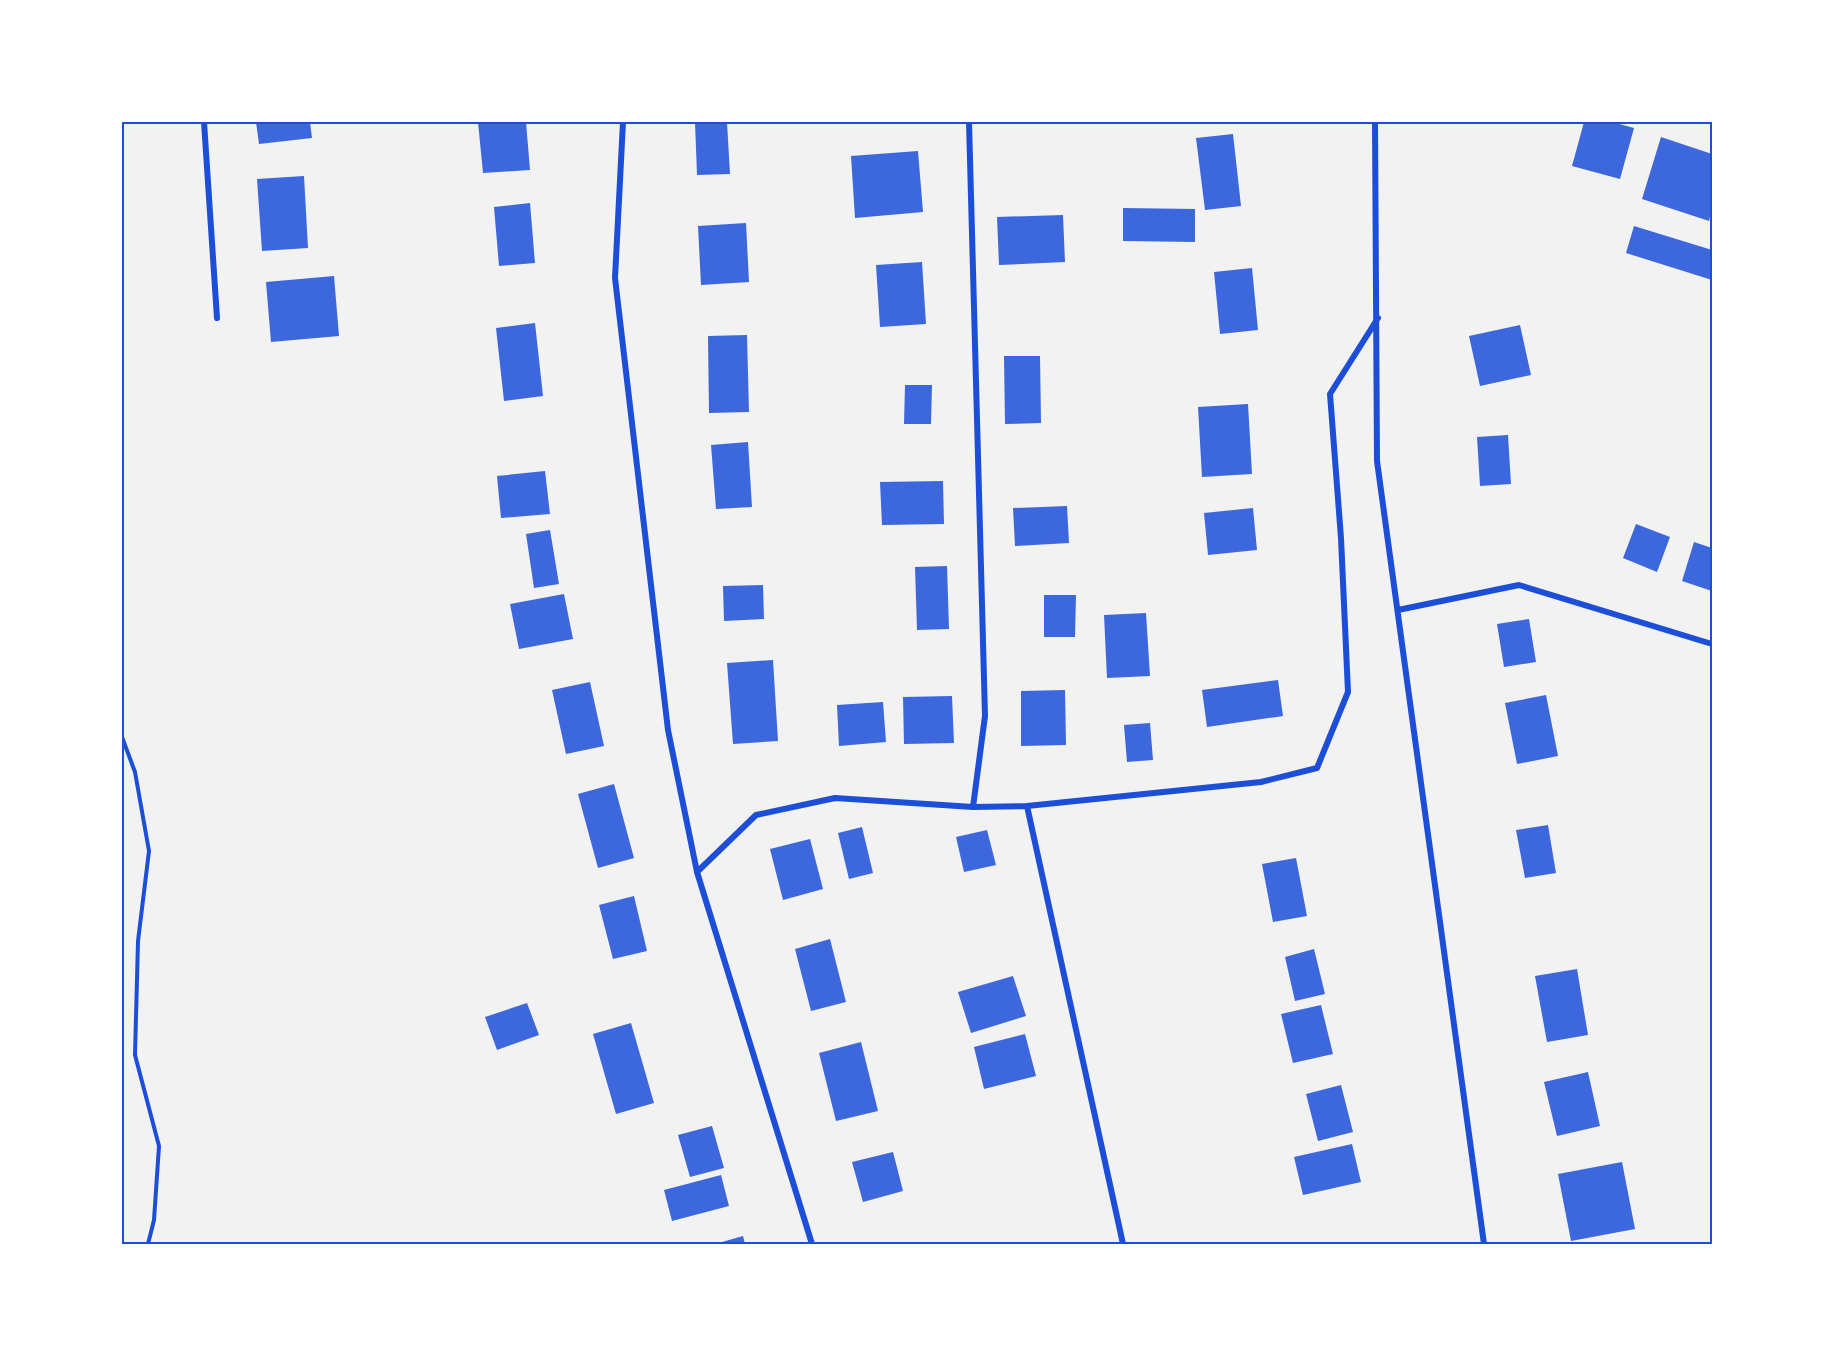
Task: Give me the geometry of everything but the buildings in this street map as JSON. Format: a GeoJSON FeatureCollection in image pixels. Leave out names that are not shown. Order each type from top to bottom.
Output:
{"type":"FeatureCollection","features":[{"type":"Feature","properties":{"kind":"street"},"geometry":{"type":"LineString","coordinates":[[204,122],[217,318]]}},
{"type":"Feature","properties":{"kind":"street"},"geometry":{"type":"LineString","coordinates":[[622,122],[615,278],[668,730],[697,872],[812,1245]]}},
{"type":"Feature","properties":{"kind":"street"},"geometry":{"type":"LineString","coordinates":[[969,122],[985,716],[973,807]]}},
{"type":"Feature","properties":{"kind":"street"},"geometry":{"type":"LineString","coordinates":[[1376,122],[1377,461],[1484,1245]]}},
{"type":"Feature","properties":{"kind":"street"},"geometry":{"type":"LineString","coordinates":[[697,872],[756,815],[835,798],[973,807],[1027,806],[1261,782],[1317,768],[1348,692],[1341,538],[1330,394],[1378,318]]}},
{"type":"Feature","properties":{"kind":"street"},"geometry":{"type":"LineString","coordinates":[[1398,610],[1519,585],[1713,644]]}},
{"type":"Feature","properties":{"kind":"street"},"geometry":{"type":"LineString","coordinates":[[1027,806],[1123,1245]]}},
{"type":"Feature","properties":{"kind":"path"},"geometry":{"type":"LineString","coordinates":[[122,737],[135,772],[149,851],[138,941],[135,1055],[159,1146],[154,1220],[148,1245]]}}]}
